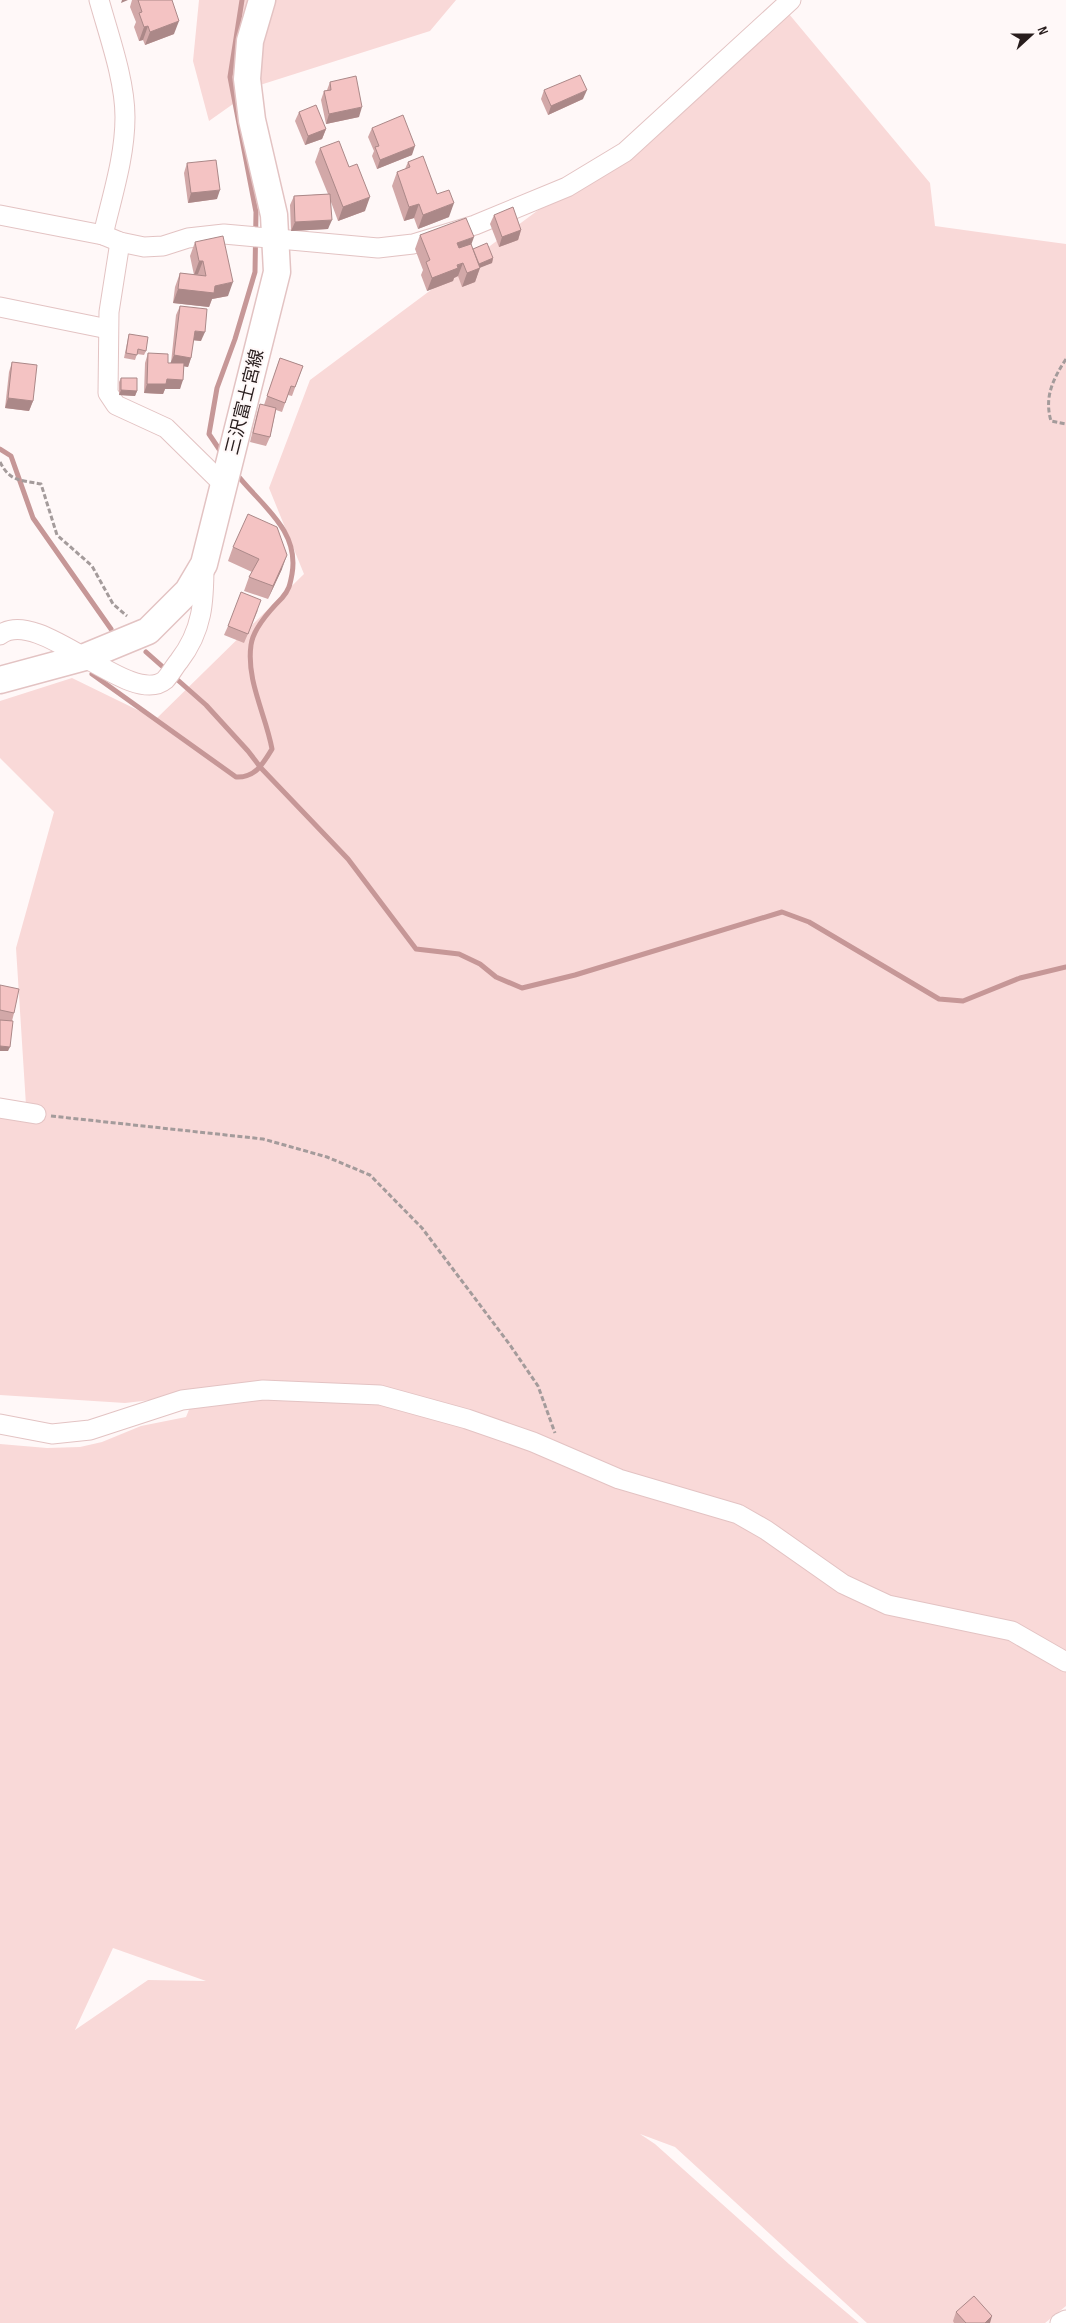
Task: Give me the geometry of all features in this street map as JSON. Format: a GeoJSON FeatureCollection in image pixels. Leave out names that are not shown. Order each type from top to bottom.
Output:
{"type":"FeatureCollection","features":[{"type":"Feature","properties":{"kind":"main road","name":"三沢富士宮線"},"geometry":{"type":"LineString","coordinates":[[0,680],[85,657],[148,631],[188,591],[204,564],[277,272],[273,238],[274,215],[252,120],[247,79],[250,41],[262,0]]}},
{"type":"Feature","properties":{"kind":"street"},"geometry":{"type":"LineString","coordinates":[[99,0],[121,88],[125,116],[122,149],[102,235]]}},
{"type":"Feature","properties":{"kind":"street"},"geometry":{"type":"LineString","coordinates":[[0,215],[102,235],[120,242],[144,247],[163,246],[188,238],[213,234],[378,248],[413,244],[475,225],[567,187],[626,152],[791,0]]}},
{"type":"Feature","properties":{"kind":"street"},"geometry":{"type":"LineString","coordinates":[[120,242],[108,329],[108,393],[116,405],[166,428],[228,472]]}},
{"type":"Feature","properties":{"kind":"street"},"geometry":{"type":"LineString","coordinates":[[0,307],[108,329]]}},
{"type":"Feature","properties":{"kind":"street"},"geometry":{"type":"LineString","coordinates":[[1,633],[22,630],[40,634],[116,675],[144,686],[164,681],[178,663],[197,628],[204,605],[204,564]]}},
{"type":"Feature","properties":{"kind":"street"},"geometry":{"type":"LineString","coordinates":[[0,1108],[36,1114]]}},
{"type":"Feature","properties":{"kind":"street"},"geometry":{"type":"LineString","coordinates":[[0,1424],[52,1434],[90,1430],[191,1398],[264,1390],[380,1395],[468,1419],[562,1454],[619,1479],[738,1514],[766,1530],[843,1584],[888,1605],[1012,1631],[1066,1662]]}},
{"type":"Feature","properties":{"kind":"street"},"geometry":{"type":"LineString","coordinates":[[1060,2323],[1066,2320]]}},
{"type":"Feature","properties":{"kind":"path"},"geometry":{"type":"LineString","coordinates":[[1066,359],[1054,378],[1047,407],[1051,421],[1066,424]]}},
{"type":"Feature","properties":{"kind":"path"},"geometry":{"type":"LineString","coordinates":[[0,462],[5,472],[13,478],[41,484],[57,535],[92,566],[113,604],[128,617],[136,612]]}},
{"type":"Feature","properties":{"kind":"path"},"geometry":{"type":"LineString","coordinates":[[36,1114],[263,1139],[327,1157],[370,1175],[422,1228],[510,1345],[538,1386],[562,1454]]}},
{"type":"Feature","properties":{"kind":"shaded area"},"geometry":{"type":"Polygon","coordinates":[[[199,0],[456,0],[430,31],[260,85],[209,121],[193,61],[199,0]]]}},
{"type":"Feature","properties":{"kind":"shaded area"},"geometry":{"type":"Polygon","coordinates":[[[789,14],[930,183],[935,226],[1066,244],[1066,2306],[1045,2323],[867,2323],[675,2147],[640,2134],[655,2144],[789,2264],[859,2323],[0,2323],[0,1444],[47,1448],[80,1447],[102,1442],[141,1426],[186,1417],[195,1395],[125,1403],[0,1395],[0,1115],[27,1121],[16,948],[54,812],[0,758],[0,701],[72,678],[156,719],[304,574],[269,488],[310,380],[580,179],[789,14]],[[113,1948],[75,2030],[148,1980],[206,1981],[113,1948]]]}},
{"type":"Feature","properties":{"kind":"building"},"geometry":{"type":"Polygon","coordinates":[[[138,0],[172,0],[179,21],[150,32],[148,26],[144,27],[139,13],[142,12],[138,0]]]}},
{"type":"Feature","properties":{"kind":"building"},"geometry":{"type":"Polygon","coordinates":[[[580,75],[587,90],[551,106],[544,90],[580,75]]]}},
{"type":"Feature","properties":{"kind":"building"},"geometry":{"type":"Polygon","coordinates":[[[356,76],[362,107],[329,114],[324,91],[331,90],[330,82],[356,76]]]}},
{"type":"Feature","properties":{"kind":"building"},"geometry":{"type":"Polygon","coordinates":[[[316,105],[326,129],[308,136],[299,112],[316,105]]]}},
{"type":"Feature","properties":{"kind":"building"},"geometry":{"type":"Polygon","coordinates":[[[403,115],[415,146],[380,160],[375,147],[379,146],[372,128],[403,115]]]}},
{"type":"Feature","properties":{"kind":"building"},"geometry":{"type":"Polygon","coordinates":[[[339,141],[349,167],[357,164],[370,197],[343,207],[320,148],[339,141]]]}},
{"type":"Feature","properties":{"kind":"building"},"geometry":{"type":"Polygon","coordinates":[[[423,156],[437,194],[449,190],[454,203],[423,215],[419,204],[409,207],[397,172],[410,167],[408,162],[423,156]]]}},
{"type":"Feature","properties":{"kind":"building"},"geometry":{"type":"Polygon","coordinates":[[[216,160],[220,190],[191,193],[187,163],[216,160]]]}},
{"type":"Feature","properties":{"kind":"building"},"geometry":{"type":"Polygon","coordinates":[[[330,194],[332,220],[295,222],[294,196],[330,194]]]}},
{"type":"Feature","properties":{"kind":"building"},"geometry":{"type":"Polygon","coordinates":[[[513,207],[521,230],[502,237],[494,215],[513,207]]]}},
{"type":"Feature","properties":{"kind":"building"},"geometry":{"type":"Polygon","coordinates":[[[466,218],[474,237],[457,243],[459,248],[471,244],[480,268],[467,273],[463,263],[457,265],[458,268],[432,278],[426,262],[430,260],[420,235],[466,218]]]}},
{"type":"Feature","properties":{"kind":"building"},"geometry":{"type":"Polygon","coordinates":[[[223,236],[233,282],[215,286],[214,293],[178,289],[180,273],[206,276],[203,261],[199,261],[195,242],[223,236]]]}},
{"type":"Feature","properties":{"kind":"building"},"geometry":{"type":"Polygon","coordinates":[[[487,243],[493,258],[479,264],[473,249],[487,243]]]}},
{"type":"Feature","properties":{"kind":"building"},"geometry":{"type":"Polygon","coordinates":[[[180,306],[207,309],[205,332],[195,331],[191,358],[174,355],[180,306]]]}},
{"type":"Feature","properties":{"kind":"building"},"geometry":{"type":"Polygon","coordinates":[[[129,334],[148,337],[146,351],[138,349],[137,355],[126,353],[129,334]]]}},
{"type":"Feature","properties":{"kind":"building"},"geometry":{"type":"Polygon","coordinates":[[[148,353],[168,354],[168,363],[184,363],[183,380],[167,379],[166,384],[147,384],[148,353]]]}},
{"type":"Feature","properties":{"kind":"building"},"geometry":{"type":"Polygon","coordinates":[[[280,358],[303,366],[295,387],[291,386],[285,403],[267,396],[280,358]]]}},
{"type":"Feature","properties":{"kind":"building"},"geometry":{"type":"Polygon","coordinates":[[[12,362],[37,365],[33,401],[8,398],[12,362]]]}},
{"type":"Feature","properties":{"kind":"building"},"geometry":{"type":"Polygon","coordinates":[[[121,378],[137,378],[137,391],[121,390],[121,378]]]}},
{"type":"Feature","properties":{"kind":"building"},"geometry":{"type":"Polygon","coordinates":[[[260,404],[276,408],[270,437],[253,433],[260,404]]]}},
{"type":"Feature","properties":{"kind":"building"},"geometry":{"type":"Polygon","coordinates":[[[248,514],[277,527],[287,555],[273,586],[249,577],[259,559],[233,547],[248,514]]]}},
{"type":"Feature","properties":{"kind":"building"},"geometry":{"type":"Polygon","coordinates":[[[241,592],[261,600],[248,634],[228,626],[241,592]]]}},
{"type":"Feature","properties":{"kind":"building"},"geometry":{"type":"Polygon","coordinates":[[[0,985],[19,989],[14,1013],[0,1010],[0,985]]]}},
{"type":"Feature","properties":{"kind":"building"},"geometry":{"type":"Polygon","coordinates":[[[0,1020],[13,1021],[10,1047],[0,1046],[0,1020]]]}},
{"type":"Feature","properties":{"kind":"building"},"geometry":{"type":"Polygon","coordinates":[[[974,2296],[992,2316],[985,2323],[966,2323],[956,2312],[974,2296]]]}},
{"type":"Feature","properties":{"kind":"waterway"},"geometry":{"type":"LineString","coordinates":[[223,455],[209,434],[217,388],[235,339],[255,272],[256,212],[230,77],[242,0]]}},
{"type":"Feature","properties":{"kind":"waterway"},"geometry":{"type":"LineString","coordinates":[[0,449],[11,456],[33,518],[111,629]]}},
{"type":"Feature","properties":{"kind":"waterway"},"geometry":{"type":"LineString","coordinates":[[92,674],[236,777],[243,777],[253,773],[265,760],[272,749],[251,672],[251,645],[259,626],[288,590],[293,558],[290,544],[276,518],[235,472]]}},
{"type":"Feature","properties":{"kind":"waterway"},"geometry":{"type":"LineString","coordinates":[[146,652],[206,705],[261,768],[348,859],[416,949],[459,954],[480,964],[496,977],[522,988],[575,975],[782,912],[809,922],[939,999],[963,1001],[1020,978],[1066,967]]}}]}
